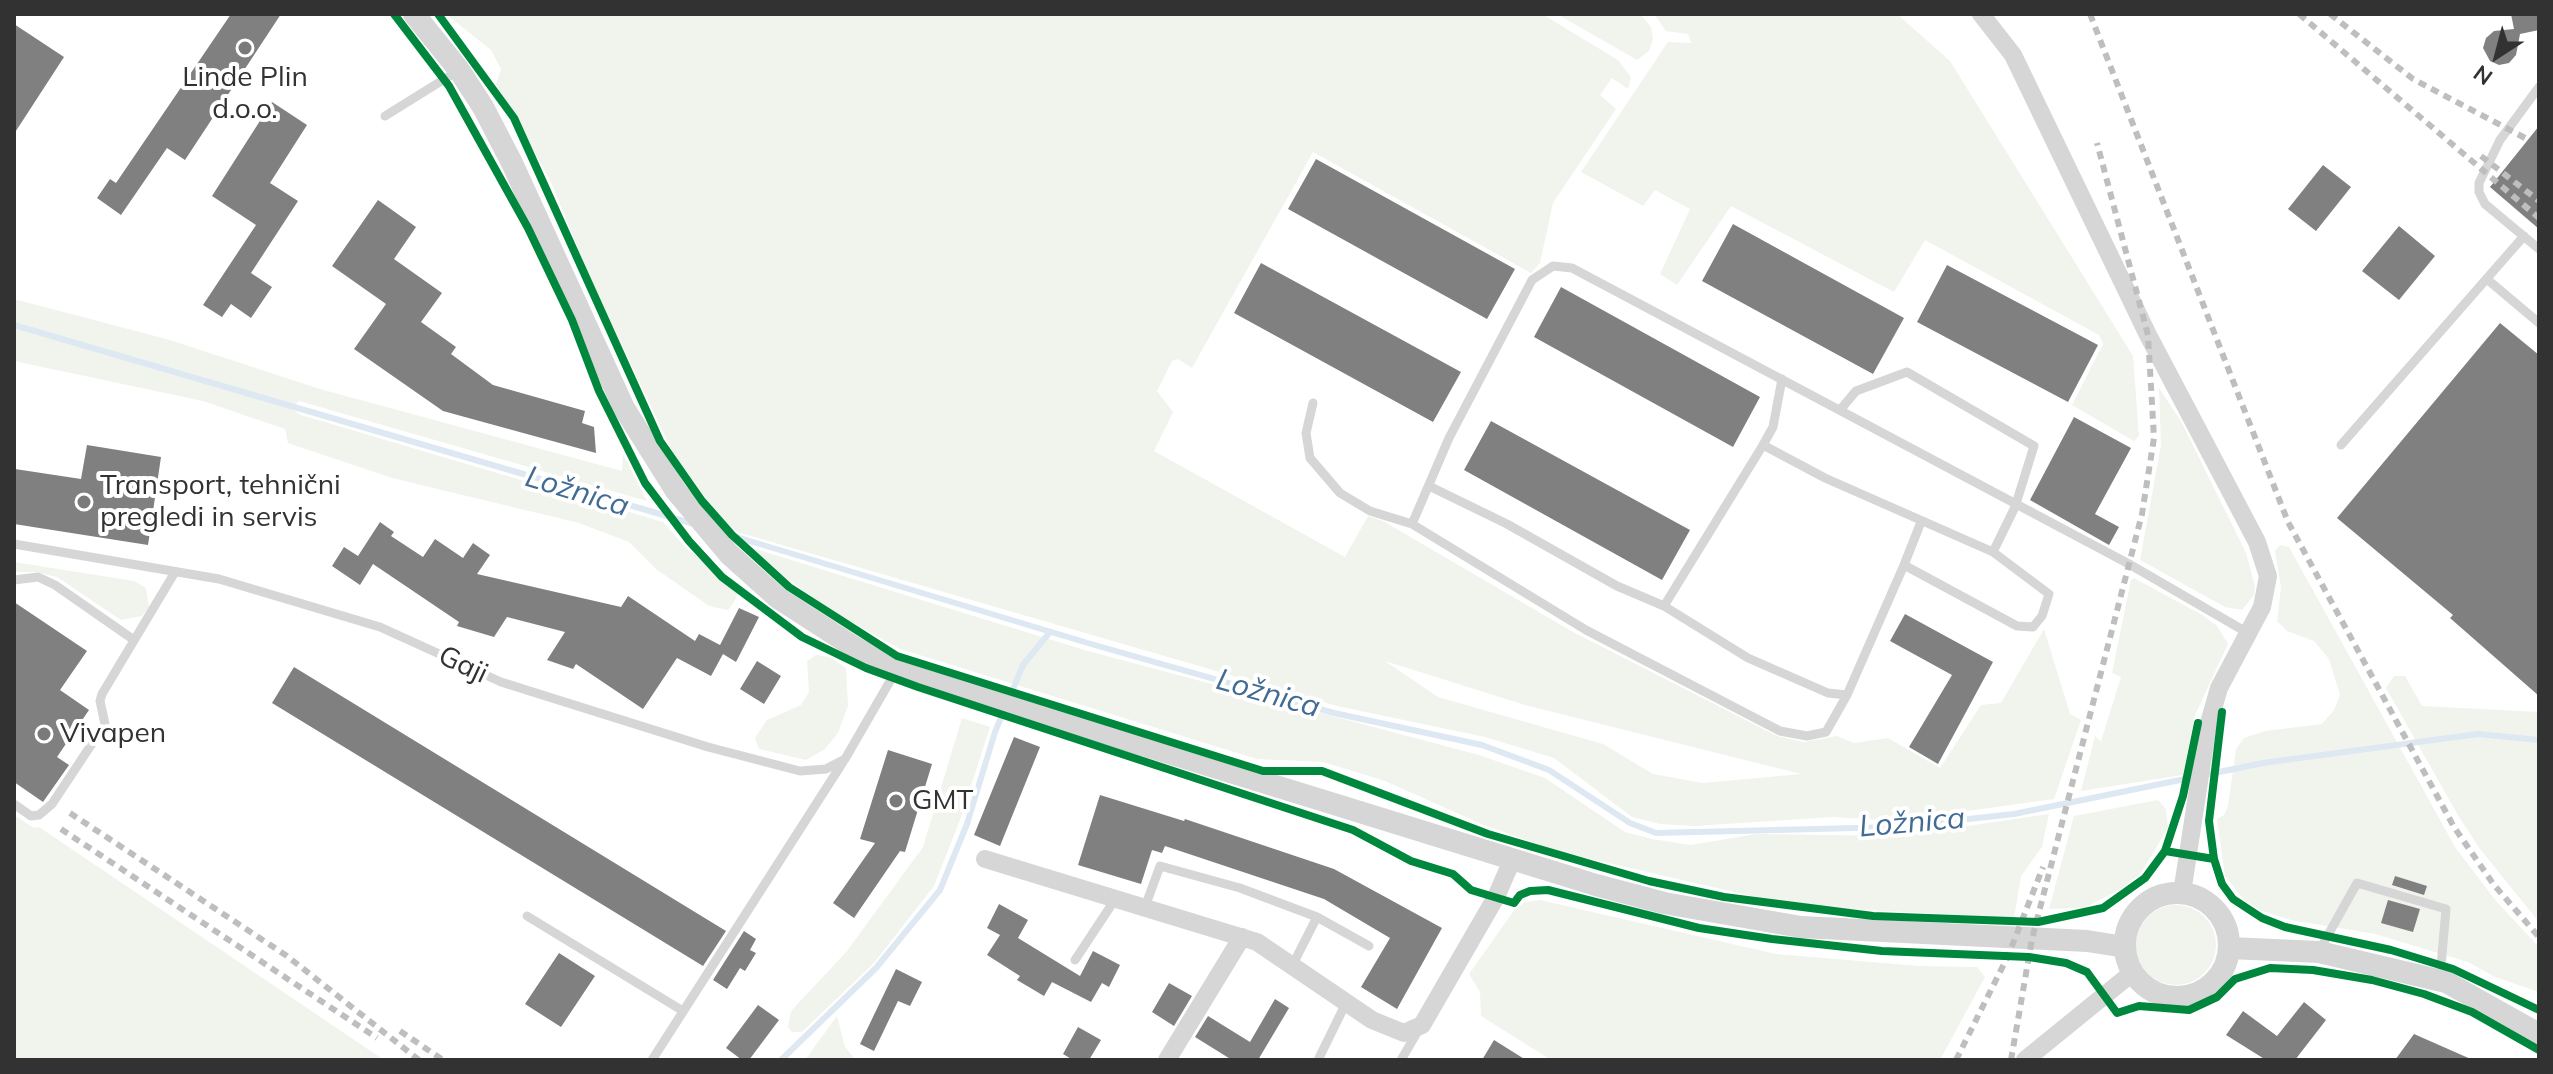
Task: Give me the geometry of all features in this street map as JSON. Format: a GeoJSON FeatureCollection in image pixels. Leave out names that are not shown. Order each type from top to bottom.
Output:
{"type":"FeatureCollection","features":[{"type":"Feature","properties":{"kind":"street"},"geometry":{"type":"LineString","coordinates":[[414,14],[459,70],[512,163],[624,408],[676,491],[729,554],[778,598],[813,623],[897,669],[1664,903],[1801,927],[2087,941],[2125,947]]}},
{"type":"Feature","properties":{"kind":"street"},"geometry":{"type":"LineString","coordinates":[[1981,14],[2013,55],[2148,335],[2257,542],[2268,576],[2266,594],[2219,688],[2207,730],[2182,893]]}},
{"type":"Feature","properties":{"kind":"street"},"geometry":{"type":"LineString","coordinates":[[985,859],[1257,942],[1346,1003],[1390,1029],[1404,1033],[1422,1025],[1496,897],[1513,858]]}},
{"type":"Feature","properties":{"kind":"street"},"geometry":{"type":"LineString","coordinates":[[2182,893],[2202,899],[2217,912],[2226,928],[2229,948],[2223,970],[2213,983],[2185,997],[2154,992],[2132,973],[2125,947],[2134,915],[2147,902],[2168,894],[2182,893]]}},
{"type":"Feature","properties":{"kind":"street"},"geometry":{"type":"LineString","coordinates":[[1167,1060],[1242,937]]}},
{"type":"Feature","properties":{"kind":"street"},"geometry":{"type":"LineString","coordinates":[[2229,948],[2319,952],[2446,982],[2539,1034]]}},
{"type":"Feature","properties":{"kind":"street"},"geometry":{"type":"LineString","coordinates":[[2025,1060],[2132,973]]}},
{"type":"Feature","properties":{"kind":"lane"},"geometry":{"type":"LineString","coordinates":[[385,116],[459,70]]}},
{"type":"Feature","properties":{"kind":"lane"},"geometry":{"type":"LineString","coordinates":[[2539,87],[2500,140],[2479,183],[2479,192],[2485,204],[2539,249]]}},
{"type":"Feature","properties":{"kind":"lane"},"geometry":{"type":"LineString","coordinates":[[2341,445],[2524,236]]}},
{"type":"Feature","properties":{"kind":"lane"},"geometry":{"type":"LineString","coordinates":[[1412,524],[1449,438],[1532,280],[1553,266],[1572,268],[2015,507],[2136,568],[2248,633]]}},
{"type":"Feature","properties":{"kind":"lane"},"geometry":{"type":"LineString","coordinates":[[2488,280],[2539,323]]}},
{"type":"Feature","properties":{"kind":"lane"},"geometry":{"type":"LineString","coordinates":[[1840,410],[1856,391],[1907,372],[2034,446],[2020,482],[2015,507],[1993,552]]}},
{"type":"Feature","properties":{"kind":"lane"},"geometry":{"type":"LineString","coordinates":[[1664,606],[1773,427],[1782,379]]}},
{"type":"Feature","properties":{"kind":"lane"},"geometry":{"type":"LineString","coordinates":[[1313,403],[1306,433],[1310,458],[1340,493],[1370,511],[1412,524],[1586,630],[1780,731],[1807,736],[1826,732],[1835,723],[1921,522]]}},
{"type":"Feature","properties":{"kind":"lane"},"geometry":{"type":"LineString","coordinates":[[1763,445],[1921,522],[1993,552],[2049,594],[2042,616],[2033,627],[2017,626],[1904,565]]}},
{"type":"Feature","properties":{"kind":"lane"},"geometry":{"type":"LineString","coordinates":[[1429,486],[1507,524],[1617,586],[1664,606],[1748,658],[1806,685],[1847,695]]}},
{"type":"Feature","properties":{"kind":"lane","name":"Gaji"},"geometry":{"type":"LineString","coordinates":[[14,544],[219,579],[380,627],[501,682],[708,747],[800,771],[826,769],[845,759]]}},
{"type":"Feature","properties":{"kind":"lane"},"geometry":{"type":"LineString","coordinates":[[14,804],[31,816],[39,815],[52,804],[105,724],[100,701],[102,694],[175,572]]}},
{"type":"Feature","properties":{"kind":"lane"},"geometry":{"type":"LineString","coordinates":[[14,580],[38,577],[55,585],[134,640]]}},
{"type":"Feature","properties":{"kind":"lane"},"geometry":{"type":"LineString","coordinates":[[652,1060],[845,759],[897,669]]}},
{"type":"Feature","properties":{"kind":"lane"},"geometry":{"type":"LineString","coordinates":[[1145,907],[1160,866],[1240,888],[1317,917],[1369,946]]}},
{"type":"Feature","properties":{"kind":"lane"},"geometry":{"type":"LineString","coordinates":[[2319,952],[2357,883],[2446,909],[2441,966],[2446,982]]}},
{"type":"Feature","properties":{"kind":"lane"},"geometry":{"type":"LineString","coordinates":[[1075,960],[1116,898]]}},
{"type":"Feature","properties":{"kind":"lane"},"geometry":{"type":"LineString","coordinates":[[527,916],[683,1011]]}},
{"type":"Feature","properties":{"kind":"lane"},"geometry":{"type":"LineString","coordinates":[[1292,966],[1317,917]]}},
{"type":"Feature","properties":{"kind":"lane"},"geometry":{"type":"LineString","coordinates":[[1318,1060],[1346,1003]]}},
{"type":"Feature","properties":{"kind":"lane"},"geometry":{"type":"LineString","coordinates":[[1401,1060],[1422,1025]]}},
{"type":"Feature","properties":{"kind":"shaded area"},"geometry":{"type":"Polygon","coordinates":[[[446,14],[1542,14],[1618,60],[1631,77],[1628,89],[1612,78],[1600,95],[1616,109],[1553,203],[1540,263],[1531,273],[1313,152],[1192,368],[1178,359],[1172,361],[1157,391],[1173,412],[1154,451],[1345,557],[1368,516],[1383,521],[1573,632],[1777,736],[1804,742],[1837,736],[1854,743],[1888,738],[1940,768],[1981,705],[2001,703],[2044,629],[2070,714],[2081,720],[2054,799],[1895,821],[1833,817],[1694,826],[1660,824],[1632,817],[1554,758],[1485,737],[1337,706],[737,532],[720,518],[673,453],[590,278],[551,182],[496,84],[501,69],[491,50],[446,14]],[[1385,661],[1438,697],[1603,744],[1653,774],[1703,783],[1801,774],[1525,705],[1385,661]]]}},
{"type":"Feature","properties":{"kind":"shaded area"},"geometry":{"type":"Polygon","coordinates":[[[1557,14],[1640,14],[1651,27],[1653,39],[1649,51],[1637,60],[1557,14]]]}},
{"type":"Feature","properties":{"kind":"shaded area"},"geometry":{"type":"Polygon","coordinates":[[[1654,14],[1897,14],[1950,61],[2133,356],[2139,436],[2134,441],[2072,405],[2103,344],[2099,335],[1925,240],[1894,292],[1731,206],[1677,285],[1660,274],[1690,209],[1655,190],[1643,206],[1581,172],[1668,42],[1691,43],[1688,34],[1666,31],[1654,14]]]}},
{"type":"Feature","properties":{"kind":"shaded area"},"geometry":{"type":"Polygon","coordinates":[[[14,299],[170,340],[320,389],[622,471],[623,454],[647,501],[299,401],[290,408],[301,415],[663,522],[686,548],[738,591],[735,601],[728,610],[709,606],[656,569],[629,542],[579,523],[392,478],[288,443],[285,429],[203,401],[14,361],[14,299]]]}},
{"type":"Feature","properties":{"kind":"shaded area"},"geometry":{"type":"Polygon","coordinates":[[[2159,388],[2181,421],[2246,553],[2255,586],[2254,595],[2242,610],[2225,607],[2140,560],[2161,445],[2159,388]]]}},
{"type":"Feature","properties":{"kind":"shaded area"},"geometry":{"type":"Polygon","coordinates":[[[2280,545],[2289,547],[2455,847],[2496,901],[2539,947],[2539,992],[2495,977],[2468,962],[2375,934],[2291,920],[2262,911],[2245,901],[2225,876],[2217,819],[2224,815],[2228,806],[2236,749],[2244,738],[2265,731],[2322,724],[2334,710],[2340,695],[2329,659],[2314,641],[2287,631],[2277,621],[2281,587],[2275,551],[2280,545]]]}},
{"type":"Feature","properties":{"kind":"shaded area"},"geometry":{"type":"Polygon","coordinates":[[[749,547],[1088,651],[1479,755],[1545,778],[1625,832],[1652,839],[1691,845],[1756,834],[1900,836],[2049,814],[2042,847],[2021,876],[2014,918],[1795,906],[1560,852],[1484,825],[1385,781],[1323,762],[1257,759],[900,649],[832,611],[767,565],[749,547]]]}},
{"type":"Feature","properties":{"kind":"shaded area"},"geometry":{"type":"Polygon","coordinates":[[[14,562],[134,581],[146,588],[149,607],[142,616],[121,620],[57,577],[36,572],[14,572],[14,562]]]}},
{"type":"Feature","properties":{"kind":"shaded area"},"geometry":{"type":"Polygon","coordinates":[[[2134,578],[2204,616],[2217,626],[2228,644],[2195,715],[2183,775],[2081,791],[2095,736],[2101,741],[2121,677],[2112,673],[2131,580],[2134,578]]]}},
{"type":"Feature","properties":{"kind":"shaded area"},"geometry":{"type":"Polygon","coordinates":[[[816,655],[830,657],[846,668],[848,706],[838,733],[825,749],[806,760],[759,749],[755,738],[767,720],[801,705],[809,692],[807,661],[816,655]]]}},
{"type":"Feature","properties":{"kind":"shaded area"},"geometry":{"type":"Polygon","coordinates":[[[2394,676],[2405,676],[2422,706],[2539,712],[2539,922],[2480,849],[2459,817],[2386,688],[2394,676]]]}},
{"type":"Feature","properties":{"kind":"shaded area"},"geometry":{"type":"Polygon","coordinates":[[[962,718],[990,727],[960,820],[934,886],[874,963],[802,1032],[792,1032],[788,1027],[791,1011],[847,951],[923,847],[962,718]]]}},
{"type":"Feature","properties":{"kind":"shaded area"},"geometry":{"type":"Polygon","coordinates":[[[2158,800],[2166,809],[2168,828],[2141,873],[2121,889],[2084,908],[2049,909],[2074,816],[2158,800]]]}},
{"type":"Feature","properties":{"kind":"shaded area"},"geometry":{"type":"Polygon","coordinates":[[[14,815],[34,828],[39,827],[384,1060],[14,1060],[14,815]]]}},
{"type":"Feature","properties":{"kind":"shaded area"},"geometry":{"type":"Polygon","coordinates":[[[1540,900],[1776,954],[1919,966],[1977,967],[1985,977],[1940,1060],[1551,1060],[1481,1016],[1480,992],[1469,974],[1515,909],[1525,902],[1540,900]]]}},
{"type":"Feature","properties":{"kind":"shaded area"},"geometry":{"type":"Polygon","coordinates":[[[2176,905],[2191,908],[2204,917],[2213,930],[2216,945],[2213,960],[2204,973],[2191,982],[2176,985],[2161,982],[2148,973],[2139,960],[2136,945],[2139,930],[2148,917],[2161,908],[2176,905]]]}},
{"type":"Feature","properties":{"kind":"shaded area"},"geometry":{"type":"Polygon","coordinates":[[[837,1016],[845,1047],[856,1060],[805,1060],[837,1016]]]}},
{"type":"Feature","properties":{"kind":"building"},"geometry":{"type":"Polygon","coordinates":[[[231,14],[281,14],[185,160],[167,148],[121,215],[97,198],[110,179],[116,183],[231,14]]]}},
{"type":"Feature","properties":{"kind":"building"},"geometry":{"type":"Polygon","coordinates":[[[2511,14],[2539,14],[2539,30],[2520,34],[2516,55],[2509,63],[2499,65],[2490,61],[2483,48],[2486,38],[2494,31],[2514,29],[2511,14]]]}},
{"type":"Feature","properties":{"kind":"building"},"geometry":{"type":"Polygon","coordinates":[[[14,24],[64,57],[14,134],[14,24]]]}},
{"type":"Feature","properties":{"kind":"building"},"geometry":{"type":"Polygon","coordinates":[[[272,102],[307,125],[270,183],[298,201],[251,273],[272,287],[251,318],[231,304],[222,317],[203,305],[256,225],[212,196],[272,102]]]}},
{"type":"Feature","properties":{"kind":"building"},"geometry":{"type":"Polygon","coordinates":[[[2539,126],[2539,229],[2490,187],[2539,126]]]}},
{"type":"Feature","properties":{"kind":"building"},"geometry":{"type":"Polygon","coordinates":[[[1316,159],[1515,269],[1487,319],[1288,209],[1316,159]]]}},
{"type":"Feature","properties":{"kind":"building"},"geometry":{"type":"Polygon","coordinates":[[[2323,165],[2351,187],[2316,231],[2288,209],[2323,165]]]}},
{"type":"Feature","properties":{"kind":"building"},"geometry":{"type":"Polygon","coordinates":[[[378,200],[416,227],[394,259],[442,293],[421,322],[456,347],[451,354],[493,385],[585,411],[582,423],[594,427],[596,453],[443,411],[354,349],[386,304],[332,266],[378,200]]]}},
{"type":"Feature","properties":{"kind":"building"},"geometry":{"type":"Polygon","coordinates":[[[1733,224],[1904,318],[1873,374],[1702,281],[1733,224]]]}},
{"type":"Feature","properties":{"kind":"building"},"geometry":{"type":"Polygon","coordinates":[[[2399,226],[2435,256],[2399,300],[2362,271],[2399,226]]]}},
{"type":"Feature","properties":{"kind":"building"},"geometry":{"type":"Polygon","coordinates":[[[1261,263],[1461,372],[1433,422],[1234,313],[1261,263]]]}},
{"type":"Feature","properties":{"kind":"building"},"geometry":{"type":"Polygon","coordinates":[[[1947,265],[2098,345],[2068,402],[1917,322],[1947,265]]]}},
{"type":"Feature","properties":{"kind":"building"},"geometry":{"type":"Polygon","coordinates":[[[1561,287],[1760,397],[1733,447],[1534,337],[1561,287]]]}},
{"type":"Feature","properties":{"kind":"building"},"geometry":{"type":"Polygon","coordinates":[[[2500,323],[2539,355],[2539,696],[2450,618],[2453,615],[2337,518],[2500,323]]]}},
{"type":"Feature","properties":{"kind":"building"},"geometry":{"type":"Polygon","coordinates":[[[2074,417],[2131,448],[2095,514],[2119,527],[2109,545],[2030,500],[2074,417]]]}},
{"type":"Feature","properties":{"kind":"building"},"geometry":{"type":"Polygon","coordinates":[[[1491,421],[1690,530],[1662,580],[1464,470],[1491,421]]]}},
{"type":"Feature","properties":{"kind":"building","name":"Transport, tehnični pregledi in servis"},"geometry":{"type":"Polygon","coordinates":[[[87,445],[161,457],[148,545],[14,524],[15,469],[81,479],[87,445]]]}},
{"type":"Feature","properties":{"kind":"building"},"geometry":{"type":"Polygon","coordinates":[[[380,522],[394,532],[391,536],[423,557],[435,539],[463,558],[473,543],[490,555],[477,574],[621,607],[628,596],[695,641],[699,634],[720,645],[739,608],[759,617],[736,662],[723,654],[711,676],[677,658],[643,709],[576,664],[573,669],[547,660],[565,632],[507,617],[494,637],[457,626],[459,622],[373,564],[360,585],[332,566],[344,547],[358,556],[380,522]]]}},
{"type":"Feature","properties":{"kind":"building","name":"Vivapen"},"geometry":{"type":"Polygon","coordinates":[[[14,602],[87,651],[60,690],[89,710],[57,757],[69,765],[43,802],[14,782],[14,602]]]}},
{"type":"Feature","properties":{"kind":"building"},"geometry":{"type":"Polygon","coordinates":[[[1905,614],[1993,662],[1938,764],[1909,747],[1952,675],[1890,641],[1905,614]]]}},
{"type":"Feature","properties":{"kind":"building"},"geometry":{"type":"Polygon","coordinates":[[[757,661],[781,676],[764,704],[740,689],[757,661]]]}},
{"type":"Feature","properties":{"kind":"building"},"geometry":{"type":"Polygon","coordinates":[[[294,667],[726,931],[703,966],[272,703],[294,667]]]}},
{"type":"Feature","properties":{"kind":"building"},"geometry":{"type":"Polygon","coordinates":[[[1014,737],[1040,747],[1000,846],[974,835],[1014,737]]]}},
{"type":"Feature","properties":{"kind":"building","name":"GMT"},"geometry":{"type":"Polygon","coordinates":[[[888,750],[932,764],[905,852],[900,851],[854,918],[833,903],[875,843],[860,839],[888,750]]]}},
{"type":"Feature","properties":{"kind":"building"},"geometry":{"type":"Polygon","coordinates":[[[1100,795],[1185,819],[1334,869],[1442,928],[1397,1009],[1361,987],[1390,938],[1324,899],[1165,846],[1162,853],[1152,850],[1141,884],[1078,865],[1100,795]]]}},
{"type":"Feature","properties":{"kind":"building"},"geometry":{"type":"Polygon","coordinates":[[[2395,876],[2427,886],[2424,895],[2392,885],[2395,876]]]}},
{"type":"Feature","properties":{"kind":"building"},"geometry":{"type":"Polygon","coordinates":[[[2388,900],[2420,909],[2413,932],[2381,923],[2388,900]]]}},
{"type":"Feature","properties":{"kind":"building"},"geometry":{"type":"Polygon","coordinates":[[[999,904],[1028,920],[1018,938],[1080,976],[1093,951],[1120,965],[1109,987],[1102,983],[1091,1002],[1052,982],[1044,996],[1017,980],[1020,976],[987,955],[1000,935],[987,928],[999,904]]]}},
{"type":"Feature","properties":{"kind":"building"},"geometry":{"type":"Polygon","coordinates":[[[744,931],[756,939],[750,950],[756,953],[745,971],[740,968],[727,989],[713,980],[744,931]]]}},
{"type":"Feature","properties":{"kind":"building"},"geometry":{"type":"Polygon","coordinates":[[[559,953],[595,976],[561,1027],[525,1004],[559,953]]]}},
{"type":"Feature","properties":{"kind":"building"},"geometry":{"type":"Polygon","coordinates":[[[896,969],[922,982],[910,1006],[898,1001],[874,1051],[860,1044],[896,969]]]}},
{"type":"Feature","properties":{"kind":"building"},"geometry":{"type":"Polygon","coordinates":[[[1169,983],[1192,996],[1174,1026],[1152,1012],[1169,983]]]}},
{"type":"Feature","properties":{"kind":"building"},"geometry":{"type":"Polygon","coordinates":[[[1275,999],[1289,1008],[1258,1060],[1232,1060],[1195,1037],[1208,1016],[1250,1042],[1275,999]]]}},
{"type":"Feature","properties":{"kind":"building"},"geometry":{"type":"Polygon","coordinates":[[[2304,1002],[2326,1020],[2295,1060],[2266,1060],[2226,1035],[2243,1011],[2277,1036],[2304,1002]]]}},
{"type":"Feature","properties":{"kind":"building"},"geometry":{"type":"Polygon","coordinates":[[[758,1005],[779,1020],[749,1060],[742,1060],[726,1048],[758,1005]]]}},
{"type":"Feature","properties":{"kind":"building"},"geometry":{"type":"Polygon","coordinates":[[[1078,1027],[1101,1040],[1089,1060],[1073,1060],[1063,1054],[1078,1027]]]}},
{"type":"Feature","properties":{"kind":"building"},"geometry":{"type":"Polygon","coordinates":[[[2414,1034],[2473,1060],[2395,1060],[2414,1034]]]}},
{"type":"Feature","properties":{"kind":"building"},"geometry":{"type":"Polygon","coordinates":[[[1494,1040],[1526,1060],[1482,1060],[1494,1040]]]}},
{"type":"Feature","properties":{"kind":"waterway","name":"Ložnica"},"geometry":{"type":"LineString","coordinates":[[14,325],[694,524]]}},
{"type":"Feature","properties":{"kind":"waterway","name":"Ložnica"},"geometry":{"type":"LineString","coordinates":[[720,532],[1091,644],[1334,713],[1482,745],[1549,770],[1630,823],[1656,833],[1895,827],[2014,814],[2263,763],[2478,734],[2539,740]]}},
{"type":"Feature","properties":{"kind":"waterway"},"geometry":{"type":"LineString","coordinates":[[781,1060],[876,968],[940,890],[967,824],[995,732],[1023,665],[1050,632]]}},
{"type":"Feature","properties":{"kind":"railway"},"geometry":{"type":"LineString","coordinates":[[2090,14],[2288,522],[2454,827],[2494,885],[2539,937]]}},
{"type":"Feature","properties":{"kind":"railway"},"geometry":{"type":"LineString","coordinates":[[2299,14],[2539,218]]}},
{"type":"Feature","properties":{"kind":"railway"},"geometry":{"type":"LineString","coordinates":[[2330,14],[2413,79],[2525,138]]}},
{"type":"Feature","properties":{"kind":"railway"},"geometry":{"type":"LineString","coordinates":[[2011,1060],[2032,939],[2142,514],[2154,438],[2148,335],[2097,143]]}},
{"type":"Feature","properties":{"kind":"railway"},"geometry":{"type":"LineString","coordinates":[[2481,156],[2539,201]]}},
{"type":"Feature","properties":{"kind":"railway"},"geometry":{"type":"LineString","coordinates":[[70,813],[287,956],[419,1060]]}},
{"type":"Feature","properties":{"kind":"railway"},"geometry":{"type":"LineString","coordinates":[[61,829],[377,1038]]}},
{"type":"Feature","properties":{"kind":"railway"},"geometry":{"type":"LineString","coordinates":[[1956,1060],[2008,956],[2043,867]]}},
{"type":"Feature","properties":{"kind":"railway"},"geometry":{"type":"LineString","coordinates":[[400,1031],[443,1060]]}},
{"type":"Feature","properties":{"kind":"cycle path"},"geometry":{"type":"LineString","coordinates":[[394,14],[449,86],[528,228],[572,320],[599,391],[645,483],[689,541],[722,577],[802,637],[866,668],[1353,830],[1411,861],[1453,874],[1471,890],[1514,903],[1520,895],[1530,891],[1548,890],[1699,928],[1772,939],[1882,951],[2029,957],[2066,963],[2087,972],[2117,1013],[2139,1006],[2189,1010],[2217,997],[2235,979],[2270,968],[2313,970],[2372,980],[2424,994],[2472,1012],[2539,1050]]}},
{"type":"Feature","properties":{"kind":"cycle path"},"geometry":{"type":"LineString","coordinates":[[438,14],[514,118],[660,441],[702,501],[732,535],[789,587],[897,656],[1263,771],[1322,771],[1488,834],[1649,881],[1724,897],[1873,916],[2038,922],[2103,908],[2145,878],[2165,851],[2214,859],[2222,884],[2233,899],[2262,918],[2285,927],[2391,950],[2453,969],[2539,1010]]}},
{"type":"Feature","properties":{"kind":"cycle path"},"geometry":{"type":"LineString","coordinates":[[2214,859],[2209,821],[2222,712]]}},
{"type":"Feature","properties":{"kind":"cycle path"},"geometry":{"type":"LineString","coordinates":[[2165,851],[2183,796],[2198,723]]}},
{"type":"Feature","properties":{"kind":"place","name":"Linde Plin d.o.o."},"geometry":{"type":"Point","coordinates":[245,48]}},
{"type":"Feature","properties":{"kind":"place","name":"Transport, tehnični pregledi in servis"},"geometry":{"type":"Point","coordinates":[84,502]}},
{"type":"Feature","properties":{"kind":"place","name":"Vivapen"},"geometry":{"type":"Point","coordinates":[44,734]}},
{"type":"Feature","properties":{"kind":"place","name":"GMT"},"geometry":{"type":"Point","coordinates":[896,801]}}]}
